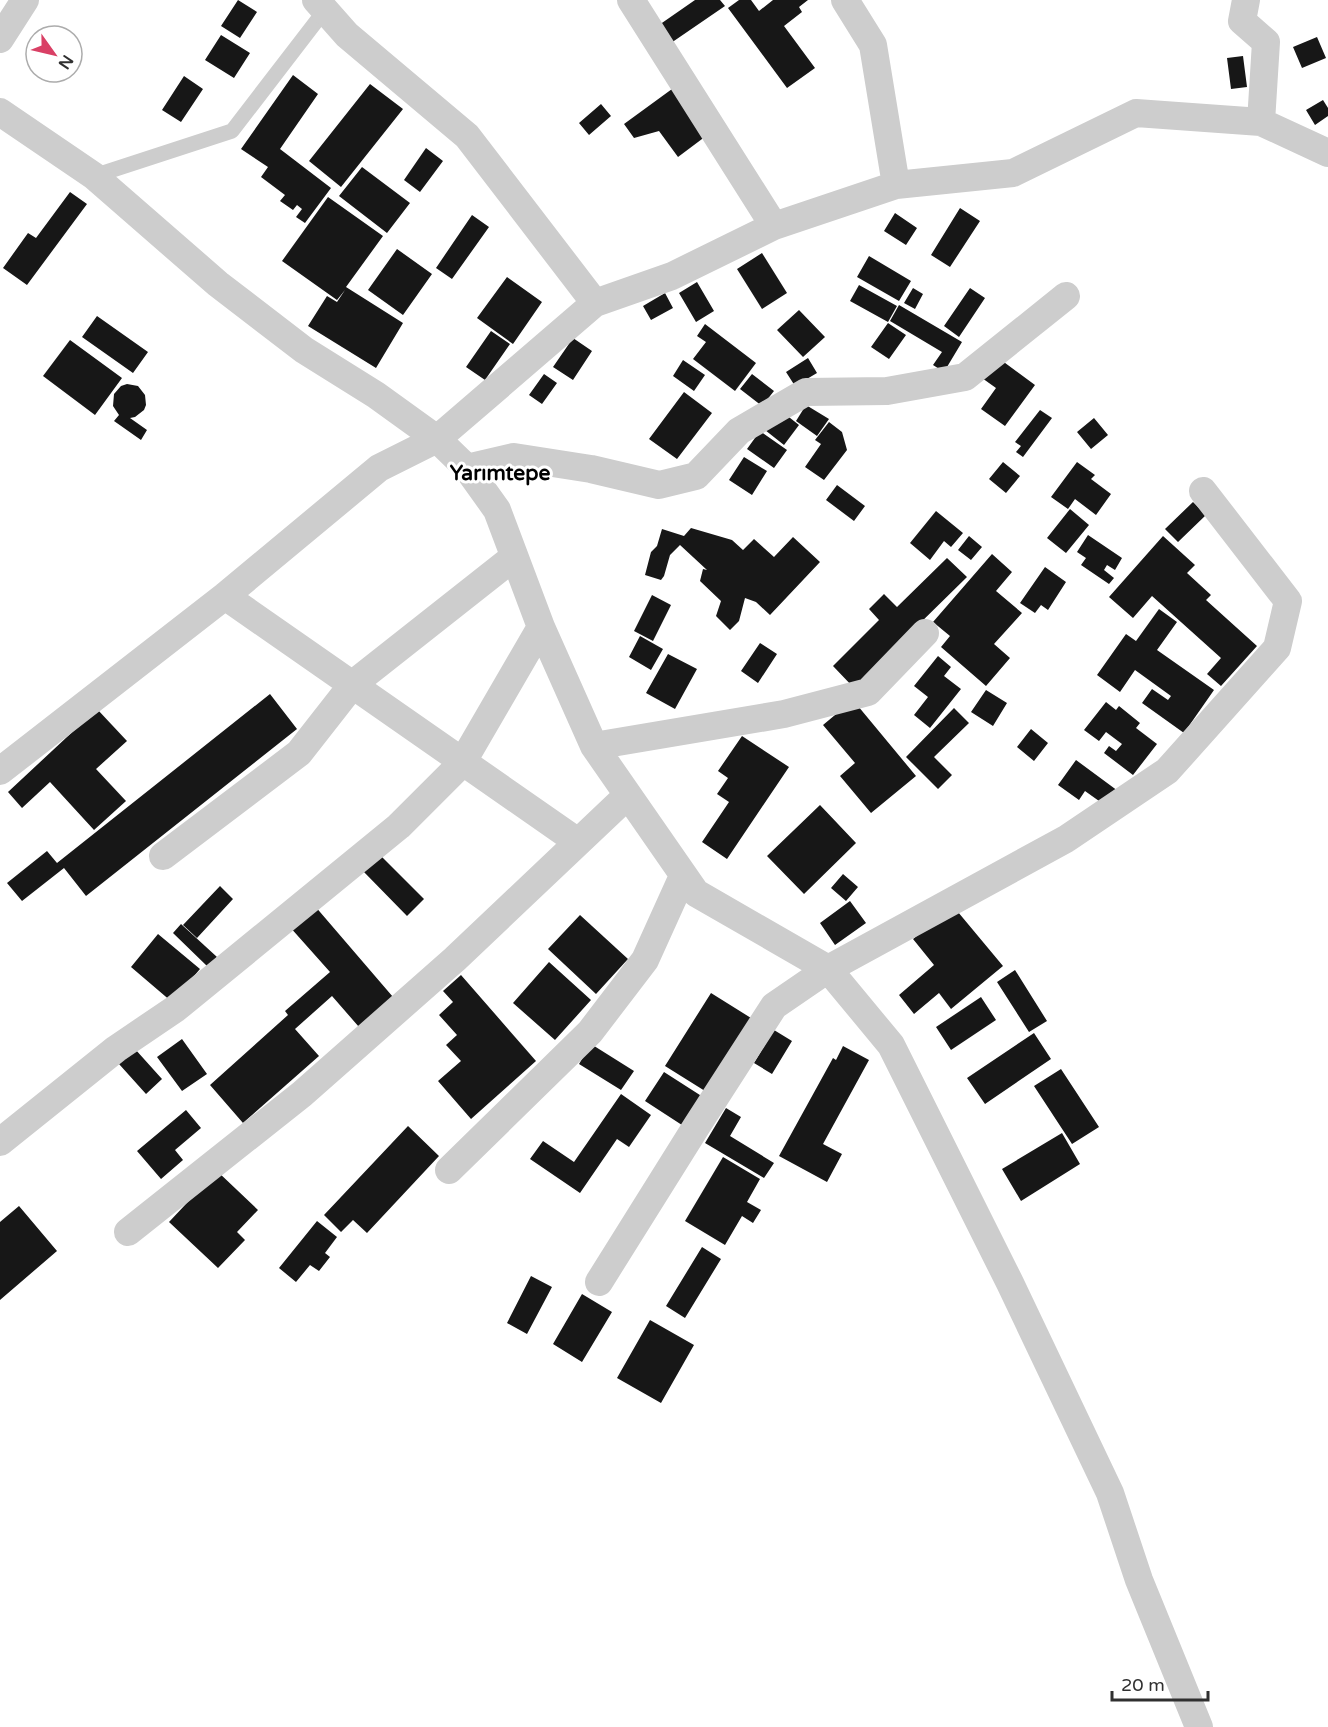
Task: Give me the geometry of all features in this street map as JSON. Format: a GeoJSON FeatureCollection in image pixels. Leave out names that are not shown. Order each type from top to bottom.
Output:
{"type":"FeatureCollection","features":[{"type":"Feature","properties":{"kind":"street"},"geometry":{"type":"LineString","coordinates":[[0,39],[25,0]]}},
{"type":"Feature","properties":{"kind":"street"},"geometry":{"type":"LineString","coordinates":[[631,0],[774,226]]}},
{"type":"Feature","properties":{"kind":"street"},"geometry":{"type":"LineString","coordinates":[[845,0],[873,45],[896,185]]}},
{"type":"Feature","properties":{"kind":"street"},"geometry":{"type":"LineString","coordinates":[[1246,0],[1242,21],[1266,42],[1261,122]]}},
{"type":"Feature","properties":{"kind":"street"},"geometry":{"type":"LineString","coordinates":[[321,5],[347,35],[467,136],[595,303]]}},
{"type":"Feature","properties":{"kind":"street"},"geometry":{"type":"LineString","coordinates":[[0,112],[94,176],[226,291],[304,350],[376,395],[437,439],[467,468],[497,510],[541,627],[594,746],[696,894],[828,969],[891,1045],[1010,1282],[1110,1493],[1139,1580],[1199,1727]]}},
{"type":"Feature","properties":{"kind":"street"},"geometry":{"type":"LineString","coordinates":[[0,771],[225,596],[379,468],[437,439],[595,303],[672,276],[774,226],[896,185],[1013,173],[1136,113],[1261,122],[1328,153]]}},
{"type":"Feature","properties":{"kind":"street"},"geometry":{"type":"LineString","coordinates":[[467,468],[514,457],[591,469],[658,485],[696,476],[739,431],[806,392],[887,391],[964,377],[1066,296]]}},
{"type":"Feature","properties":{"kind":"street"},"geometry":{"type":"LineString","coordinates":[[599,1282],[774,1006],[828,969],[1066,839],[1167,771],[1277,648],[1288,601],[1203,491]]}},
{"type":"Feature","properties":{"kind":"street"},"geometry":{"type":"LineString","coordinates":[[162,856],[299,753],[353,684],[514,557]]}},
{"type":"Feature","properties":{"kind":"street"},"geometry":{"type":"LineString","coordinates":[[225,596],[578,842]]}},
{"type":"Feature","properties":{"kind":"street"},"geometry":{"type":"LineString","coordinates":[[0,1142],[116,1049],[175,1009],[390,834],[462,763],[541,627]]}},
{"type":"Feature","properties":{"kind":"street"},"geometry":{"type":"LineString","coordinates":[[594,746],[784,714],[868,692],[925,633]]}},
{"type":"Feature","properties":{"kind":"street"},"geometry":{"type":"LineString","coordinates":[[128,1232],[303,1094],[455,959],[628,795]]}},
{"type":"Feature","properties":{"kind":"street"},"geometry":{"type":"LineString","coordinates":[[449,1170],[590,1032],[645,960],[683,876]]}},
{"type":"Feature","properties":{"kind":"lane"},"geometry":{"type":"LineString","coordinates":[[94,176],[232,131],[321,5]]}},
{"type":"Feature","properties":{"kind":"building"},"geometry":{"type":"Polygon","coordinates":[[[238,0],[257,12],[240,38],[221,26],[238,0]]]}},
{"type":"Feature","properties":{"kind":"building"},"geometry":{"type":"Polygon","coordinates":[[[695,0],[720,0],[725,6],[671,43],[659,25],[695,0]]]}},
{"type":"Feature","properties":{"kind":"building"},"geometry":{"type":"Polygon","coordinates":[[[739,0],[751,0],[759,11],[773,0],[808,0],[799,7],[802,12],[784,26],[815,68],[787,88],[728,8],[739,0]]]}},
{"type":"Feature","properties":{"kind":"building"},"geometry":{"type":"Polygon","coordinates":[[[221,35],[250,53],[234,78],[205,60],[221,35]]]}},
{"type":"Feature","properties":{"kind":"building"},"geometry":{"type":"Polygon","coordinates":[[[1317,37],[1326,58],[1302,68],[1293,47],[1317,37]]]}},
{"type":"Feature","properties":{"kind":"building"},"geometry":{"type":"Polygon","coordinates":[[[1243,56],[1247,87],[1231,89],[1227,58],[1243,56]]]}},
{"type":"Feature","properties":{"kind":"building"},"geometry":{"type":"Polygon","coordinates":[[[293,75],[318,94],[280,149],[331,188],[305,223],[296,217],[302,209],[297,205],[293,210],[280,201],[285,195],[261,177],[268,167],[241,149],[293,75]]]}},
{"type":"Feature","properties":{"kind":"building"},"geometry":{"type":"Polygon","coordinates":[[[184,76],[203,89],[181,122],[162,110],[184,76]]]}},
{"type":"Feature","properties":{"kind":"building"},"geometry":{"type":"Polygon","coordinates":[[[370,84],[403,109],[341,187],[309,161],[370,84]]]}},
{"type":"Feature","properties":{"kind":"building"},"geometry":{"type":"Polygon","coordinates":[[[672,89],[706,136],[678,157],[659,131],[634,138],[624,124],[672,89]]]}},
{"type":"Feature","properties":{"kind":"building"},"geometry":{"type":"Polygon","coordinates":[[[1323,100],[1328,108],[1328,116],[1315,125],[1306,110],[1323,100]]]}},
{"type":"Feature","properties":{"kind":"building"},"geometry":{"type":"Polygon","coordinates":[[[601,104],[611,116],[589,135],[579,123],[601,104]]]}},
{"type":"Feature","properties":{"kind":"building"},"geometry":{"type":"Polygon","coordinates":[[[426,148],[443,161],[420,192],[404,180],[426,148]]]}},
{"type":"Feature","properties":{"kind":"building"},"geometry":{"type":"Polygon","coordinates":[[[362,167],[410,203],[387,233],[339,196],[362,167]]]}},
{"type":"Feature","properties":{"kind":"building"},"geometry":{"type":"Polygon","coordinates":[[[70,192],[87,204],[27,285],[3,268],[28,233],[36,238],[70,192]]]}},
{"type":"Feature","properties":{"kind":"building"},"geometry":{"type":"Polygon","coordinates":[[[328,197],[383,236],[346,287],[403,323],[376,368],[308,326],[327,296],[337,302],[345,290],[337,300],[282,261],[328,197]]]}},
{"type":"Feature","properties":{"kind":"building"},"geometry":{"type":"Polygon","coordinates":[[[960,208],[980,221],[950,267],[931,255],[960,208]]]}},
{"type":"Feature","properties":{"kind":"building"},"geometry":{"type":"Polygon","coordinates":[[[895,213],[917,228],[906,245],[884,231],[895,213]]]}},
{"type":"Feature","properties":{"kind":"building"},"geometry":{"type":"Polygon","coordinates":[[[472,215],[489,227],[452,279],[436,268],[472,215]]]}},
{"type":"Feature","properties":{"kind":"building"},"geometry":{"type":"Polygon","coordinates":[[[397,249],[432,274],[403,315],[368,290],[397,249]]]}},
{"type":"Feature","properties":{"kind":"building"},"geometry":{"type":"Polygon","coordinates":[[[762,253],[787,293],[762,309],[737,269],[762,253]]]}},
{"type":"Feature","properties":{"kind":"building"},"geometry":{"type":"Polygon","coordinates":[[[869,256],[911,281],[899,301],[857,277],[869,256]]]}},
{"type":"Feature","properties":{"kind":"building"},"geometry":{"type":"Polygon","coordinates":[[[507,277],[542,302],[513,344],[477,318],[507,277]]]}},
{"type":"Feature","properties":{"kind":"building"},"geometry":{"type":"Polygon","coordinates":[[[697,282],[714,311],[696,322],[679,293],[697,282]]]}},
{"type":"Feature","properties":{"kind":"building"},"geometry":{"type":"Polygon","coordinates":[[[859,285],[897,306],[888,322],[850,301],[859,285]]]}},
{"type":"Feature","properties":{"kind":"building"},"geometry":{"type":"Polygon","coordinates":[[[913,288],[923,294],[915,309],[904,303],[913,288]]]}},
{"type":"Feature","properties":{"kind":"building"},"geometry":{"type":"Polygon","coordinates":[[[970,288],[985,298],[959,337],[944,326],[970,288]]]}},
{"type":"Feature","properties":{"kind":"building"},"geometry":{"type":"Polygon","coordinates":[[[665,293],[673,308],[651,320],[643,306],[665,293]]]}},
{"type":"Feature","properties":{"kind":"building"},"geometry":{"type":"Polygon","coordinates":[[[899,305],[962,342],[944,372],[933,365],[942,352],[890,321],[899,305]]]}},
{"type":"Feature","properties":{"kind":"building"},"geometry":{"type":"Polygon","coordinates":[[[799,310],[825,337],[803,357],[777,330],[799,310]]]}},
{"type":"Feature","properties":{"kind":"building"},"geometry":{"type":"Polygon","coordinates":[[[97,316],[148,352],[133,373],[82,337],[97,316]]]}},
{"type":"Feature","properties":{"kind":"building"},"geometry":{"type":"Polygon","coordinates":[[[888,323],[906,335],[889,359],[871,347],[888,323]]]}},
{"type":"Feature","properties":{"kind":"building"},"geometry":{"type":"Polygon","coordinates":[[[705,324],[756,363],[735,391],[693,359],[706,342],[697,336],[705,324]]]}},
{"type":"Feature","properties":{"kind":"building"},"geometry":{"type":"Polygon","coordinates":[[[491,331],[510,344],[485,380],[466,367],[491,331]]]}},
{"type":"Feature","properties":{"kind":"building"},"geometry":{"type":"Polygon","coordinates":[[[573,338],[592,351],[573,380],[553,367],[573,338]]]}},
{"type":"Feature","properties":{"kind":"building"},"geometry":{"type":"Polygon","coordinates":[[[70,340],[122,378],[95,415],[43,376],[70,340]]]}},
{"type":"Feature","properties":{"kind":"building"},"geometry":{"type":"Polygon","coordinates":[[[997,357],[1035,385],[1005,426],[981,409],[996,388],[982,378],[997,357]]]}},
{"type":"Feature","properties":{"kind":"building"},"geometry":{"type":"Polygon","coordinates":[[[808,358],[817,373],[795,386],[786,372],[808,358]]]}},
{"type":"Feature","properties":{"kind":"building"},"geometry":{"type":"Polygon","coordinates":[[[683,360],[705,375],[694,391],[673,376],[683,360]]]}},
{"type":"Feature","properties":{"kind":"building"},"geometry":{"type":"Polygon","coordinates":[[[544,374],[557,383],[542,404],[529,395],[544,374]]]}},
{"type":"Feature","properties":{"kind":"building"},"geometry":{"type":"Polygon","coordinates":[[[752,374],[774,391],[762,406],[740,389],[752,374]]]}},
{"type":"Feature","properties":{"kind":"building"},"geometry":{"type":"Polygon","coordinates":[[[127,384],[138,386],[145,395],[144,410],[130,418],[147,430],[141,440],[114,421],[119,415],[113,406],[114,394],[121,386],[127,384]]]}},
{"type":"Feature","properties":{"kind":"building"},"geometry":{"type":"Polygon","coordinates":[[[684,392],[712,413],[677,459],[649,439],[684,392]]]}},
{"type":"Feature","properties":{"kind":"building"},"geometry":{"type":"Polygon","coordinates":[[[806,405],[829,419],[817,436],[796,421],[806,405]]]}},
{"type":"Feature","properties":{"kind":"building"},"geometry":{"type":"Polygon","coordinates":[[[780,410],[799,425],[784,445],[765,430],[780,410]]]}},
{"type":"Feature","properties":{"kind":"building"},"geometry":{"type":"Polygon","coordinates":[[[1040,410],[1052,418],[1023,457],[1016,452],[1021,446],[1015,442],[1040,410]]]}},
{"type":"Feature","properties":{"kind":"building"},"geometry":{"type":"Polygon","coordinates":[[[1094,418],[1108,435],[1091,449],[1077,432],[1094,418]]]}},
{"type":"Feature","properties":{"kind":"building"},"geometry":{"type":"Polygon","coordinates":[[[829,422],[842,432],[847,450],[824,480],[805,467],[821,444],[815,440],[829,422]]]}},
{"type":"Feature","properties":{"kind":"building"},"geometry":{"type":"Polygon","coordinates":[[[760,431],[787,450],[774,468],[747,449],[760,431]]]}},
{"type":"Feature","properties":{"kind":"building"},"geometry":{"type":"Polygon","coordinates":[[[744,457],[767,471],[752,495],[729,480],[744,457]]]}},
{"type":"Feature","properties":{"kind":"building"},"geometry":{"type":"Polygon","coordinates":[[[1003,462],[1020,476],[1006,493],[989,479],[1003,462]]]}},
{"type":"Feature","properties":{"kind":"building"},"geometry":{"type":"Polygon","coordinates":[[[1077,462],[1095,475],[1091,479],[1111,494],[1096,515],[1075,499],[1068,509],[1051,497],[1077,462]]]}},
{"type":"Feature","properties":{"kind":"building"},"geometry":{"type":"Polygon","coordinates":[[[837,485],[865,506],[854,521],[826,500],[837,485]]]}},
{"type":"Feature","properties":{"kind":"building"},"geometry":{"type":"Polygon","coordinates":[[[1193,502],[1206,515],[1178,542],[1165,529],[1193,502]]]}},
{"type":"Feature","properties":{"kind":"building"},"geometry":{"type":"Polygon","coordinates":[[[1070,509],[1089,525],[1066,553],[1047,538],[1070,509]]]}},
{"type":"Feature","properties":{"kind":"building"},"geometry":{"type":"Polygon","coordinates":[[[936,511],[963,533],[951,547],[944,541],[930,560],[910,543],[936,511]]]}},
{"type":"Feature","properties":{"kind":"building"},"geometry":{"type":"Polygon","coordinates":[[[691,528],[732,540],[743,550],[754,539],[774,557],[793,537],[820,562],[770,615],[756,602],[745,598],[739,621],[730,630],[716,616],[721,601],[700,581],[703,569],[707,570],[680,545],[670,555],[661,580],[645,575],[651,552],[657,546],[662,529],[684,536],[691,528]]]}},
{"type":"Feature","properties":{"kind":"building"},"geometry":{"type":"Polygon","coordinates":[[[1088,535],[1122,558],[1115,570],[1107,565],[1104,570],[1114,578],[1109,584],[1081,565],[1086,558],[1077,552],[1088,535]]]}},
{"type":"Feature","properties":{"kind":"building"},"geometry":{"type":"Polygon","coordinates":[[[969,536],[982,547],[971,560],[958,550],[969,536]]]}},
{"type":"Feature","properties":{"kind":"building"},"geometry":{"type":"Polygon","coordinates":[[[1163,536],[1195,565],[1187,573],[1211,595],[1206,600],[1257,646],[1221,686],[1207,674],[1221,658],[1152,596],[1133,618],[1109,597],[1163,536]]]}},
{"type":"Feature","properties":{"kind":"building"},"geometry":{"type":"Polygon","coordinates":[[[992,554],[1012,572],[996,591],[1022,613],[994,644],[1010,658],[986,686],[941,647],[950,636],[933,622],[992,554]]]}},
{"type":"Feature","properties":{"kind":"building"},"geometry":{"type":"Polygon","coordinates":[[[947,558],[967,577],[854,688],[833,666],[879,620],[869,609],[884,594],[897,607],[947,558]]]}},
{"type":"Feature","properties":{"kind":"building"},"geometry":{"type":"Polygon","coordinates":[[[1045,567],[1066,582],[1048,610],[1041,605],[1035,613],[1020,603],[1045,567]]]}},
{"type":"Feature","properties":{"kind":"building"},"geometry":{"type":"Polygon","coordinates":[[[652,595],[671,605],[653,641],[634,631],[652,595]]]}},
{"type":"Feature","properties":{"kind":"building"},"geometry":{"type":"Polygon","coordinates":[[[1159,609],[1177,622],[1157,650],[1214,690],[1184,733],[1142,703],[1152,689],[1168,700],[1171,696],[1135,670],[1120,692],[1097,675],[1126,634],[1136,641],[1159,609]]]}},
{"type":"Feature","properties":{"kind":"building"},"geometry":{"type":"Polygon","coordinates":[[[640,636],[663,649],[651,670],[629,657],[640,636]]]}},
{"type":"Feature","properties":{"kind":"building"},"geometry":{"type":"Polygon","coordinates":[[[760,643],[777,654],[758,683],[741,671],[760,643]]]}},
{"type":"Feature","properties":{"kind":"building"},"geometry":{"type":"Polygon","coordinates":[[[668,654],[697,669],[675,709],[646,693],[668,654]]]}},
{"type":"Feature","properties":{"kind":"building"},"geometry":{"type":"Polygon","coordinates":[[[938,656],[951,667],[944,676],[961,689],[930,728],[914,715],[928,697],[914,686],[938,656]]]}},
{"type":"Feature","properties":{"kind":"building"},"geometry":{"type":"Polygon","coordinates":[[[986,690],[1007,703],[993,726],[971,712],[986,690]]]}},
{"type":"Feature","properties":{"kind":"building"},"geometry":{"type":"Polygon","coordinates":[[[270,694],[297,729],[86,896],[64,868],[22,901],[7,883],[47,851],[57,863],[270,694]]]}},
{"type":"Feature","properties":{"kind":"building"},"geometry":{"type":"Polygon","coordinates":[[[853,700],[916,776],[871,813],[840,776],[855,763],[823,725],[853,700]]]}},
{"type":"Feature","properties":{"kind":"building"},"geometry":{"type":"Polygon","coordinates":[[[1106,702],[1116,710],[1119,706],[1140,723],[1136,728],[1157,744],[1133,775],[1104,753],[1109,746],[1116,751],[1122,744],[1106,732],[1099,741],[1084,730],[1106,702]]]}},
{"type":"Feature","properties":{"kind":"building"},"geometry":{"type":"Polygon","coordinates":[[[954,708],[969,723],[934,757],[952,775],[938,789],[906,757],[954,708]]]}},
{"type":"Feature","properties":{"kind":"building"},"geometry":{"type":"Polygon","coordinates":[[[97,709],[127,741],[96,769],[126,801],[94,830],[50,782],[22,808],[8,792],[97,709]]]}},
{"type":"Feature","properties":{"kind":"building"},"geometry":{"type":"Polygon","coordinates":[[[1031,729],[1048,743],[1034,761],[1017,747],[1031,729]]]}},
{"type":"Feature","properties":{"kind":"building"},"geometry":{"type":"Polygon","coordinates":[[[742,736],[789,767],[727,859],[702,842],[729,802],[717,794],[728,778],[718,771],[742,736]]]}},
{"type":"Feature","properties":{"kind":"building"},"geometry":{"type":"Polygon","coordinates":[[[1076,760],[1118,791],[1106,806],[1085,791],[1079,800],[1058,785],[1076,760]]]}},
{"type":"Feature","properties":{"kind":"building"},"geometry":{"type":"Polygon","coordinates":[[[820,805],[856,843],[804,894],[767,856],[820,805]]]}},
{"type":"Feature","properties":{"kind":"building"},"geometry":{"type":"Polygon","coordinates":[[[380,855],[424,899],[407,916],[363,871],[380,855]]]}},
{"type":"Feature","properties":{"kind":"building"},"geometry":{"type":"Polygon","coordinates":[[[843,874],[858,887],[846,901],[831,888],[843,874]]]}},
{"type":"Feature","properties":{"kind":"building"},"geometry":{"type":"Polygon","coordinates":[[[220,886],[233,899],[197,938],[183,925],[220,886]]]}},
{"type":"Feature","properties":{"kind":"building"},"geometry":{"type":"Polygon","coordinates":[[[850,901],[866,923],[835,945],[820,923],[850,901]]]}},
{"type":"Feature","properties":{"kind":"building"},"geometry":{"type":"Polygon","coordinates":[[[314,905],[393,997],[359,1027],[332,996],[295,1029],[319,1056],[243,1123],[210,1085],[288,1015],[285,1011],[330,972],[289,926],[314,905]]]}},
{"type":"Feature","properties":{"kind":"building"},"geometry":{"type":"Polygon","coordinates":[[[953,906],[1003,966],[951,1009],[939,993],[914,1014],[899,995],[934,965],[913,939],[953,906]]]}},
{"type":"Feature","properties":{"kind":"building"},"geometry":{"type":"Polygon","coordinates":[[[580,915],[628,959],[596,994],[548,949],[580,915]]]}},
{"type":"Feature","properties":{"kind":"building"},"geometry":{"type":"Polygon","coordinates":[[[181,924],[217,957],[208,967],[173,933],[181,924]]]}},
{"type":"Feature","properties":{"kind":"building"},"geometry":{"type":"Polygon","coordinates":[[[158,934],[200,969],[172,1002],[131,967],[158,934]]]}},
{"type":"Feature","properties":{"kind":"building"},"geometry":{"type":"Polygon","coordinates":[[[549,962],[591,1000],[555,1040],[513,1003],[549,962]]]}},
{"type":"Feature","properties":{"kind":"building"},"geometry":{"type":"Polygon","coordinates":[[[1015,970],[1047,1021],[1029,1032],[997,982],[1015,970]]]}},
{"type":"Feature","properties":{"kind":"building"},"geometry":{"type":"Polygon","coordinates":[[[461,975],[536,1061],[471,1119],[438,1081],[461,1061],[446,1045],[457,1035],[439,1015],[453,1002],[443,991],[461,975]]]}},
{"type":"Feature","properties":{"kind":"building"},"geometry":{"type":"Polygon","coordinates":[[[711,993],[751,1018],[705,1091],[665,1066],[711,993]]]}},
{"type":"Feature","properties":{"kind":"building"},"geometry":{"type":"Polygon","coordinates":[[[981,997],[996,1020],[951,1050],[936,1027],[981,997]]]}},
{"type":"Feature","properties":{"kind":"building"},"geometry":{"type":"Polygon","coordinates":[[[774,1030],[792,1041],[772,1074],[754,1063],[774,1030]]]}},
{"type":"Feature","properties":{"kind":"building"},"geometry":{"type":"Polygon","coordinates":[[[1034,1033],[1051,1059],[985,1104],[967,1078],[1034,1033]]]}},
{"type":"Feature","properties":{"kind":"building"},"geometry":{"type":"Polygon","coordinates":[[[182,1039],[207,1074],[182,1091],[157,1057],[182,1039]]]}},
{"type":"Feature","properties":{"kind":"building"},"geometry":{"type":"Polygon","coordinates":[[[591,1044],[634,1071],[621,1090],[579,1064],[591,1044]]]}},
{"type":"Feature","properties":{"kind":"building"},"geometry":{"type":"Polygon","coordinates":[[[843,1046],[869,1060],[823,1144],[842,1154],[827,1182],[779,1156],[833,1058],[836,1060],[843,1046]]]}},
{"type":"Feature","properties":{"kind":"building"},"geometry":{"type":"Polygon","coordinates":[[[135,1049],[162,1079],[146,1094],[119,1064],[135,1049]]]}},
{"type":"Feature","properties":{"kind":"building"},"geometry":{"type":"Polygon","coordinates":[[[1061,1069],[1099,1127],[1072,1144],[1034,1086],[1061,1069]]]}},
{"type":"Feature","properties":{"kind":"building"},"geometry":{"type":"Polygon","coordinates":[[[664,1072],[703,1097],[685,1127],[645,1101],[664,1072]]]}},
{"type":"Feature","properties":{"kind":"building"},"geometry":{"type":"Polygon","coordinates":[[[621,1094],[651,1115],[629,1147],[617,1139],[580,1193],[530,1159],[543,1141],[574,1162],[621,1094]]]}},
{"type":"Feature","properties":{"kind":"building"},"geometry":{"type":"Polygon","coordinates":[[[726,1108],[741,1117],[730,1136],[774,1163],[764,1178],[705,1143],[726,1108]]]}},
{"type":"Feature","properties":{"kind":"building"},"geometry":{"type":"Polygon","coordinates":[[[186,1110],[201,1128],[175,1150],[183,1160],[161,1179],[137,1151],[186,1110]]]}},
{"type":"Feature","properties":{"kind":"building"},"geometry":{"type":"Polygon","coordinates":[[[408,1126],[439,1156],[367,1233],[353,1220],[341,1232],[324,1215],[408,1126]]]}},
{"type":"Feature","properties":{"kind":"building"},"geometry":{"type":"Polygon","coordinates":[[[1062,1133],[1080,1164],[1021,1201],[1002,1169],[1062,1133]]]}},
{"type":"Feature","properties":{"kind":"building"},"geometry":{"type":"Polygon","coordinates":[[[723,1157],[760,1179],[747,1202],[761,1210],[753,1223],[742,1216],[725,1245],[685,1221],[723,1157]]]}},
{"type":"Feature","properties":{"kind":"building"},"geometry":{"type":"Polygon","coordinates":[[[217,1171],[258,1210],[237,1232],[245,1240],[218,1268],[169,1222],[217,1171]]]}},
{"type":"Feature","properties":{"kind":"building"},"geometry":{"type":"Polygon","coordinates":[[[19,1206],[57,1251],[0,1300],[0,1222],[19,1206]]]}},
{"type":"Feature","properties":{"kind":"building"},"geometry":{"type":"Polygon","coordinates":[[[317,1221],[337,1237],[325,1253],[330,1257],[319,1271],[310,1265],[296,1282],[279,1268],[317,1221]]]}},
{"type":"Feature","properties":{"kind":"building"},"geometry":{"type":"Polygon","coordinates":[[[702,1247],[721,1259],[685,1318],[666,1306],[702,1247]]]}},
{"type":"Feature","properties":{"kind":"building"},"geometry":{"type":"Polygon","coordinates":[[[531,1276],[552,1287],[527,1334],[507,1323],[531,1276]]]}},
{"type":"Feature","properties":{"kind":"building"},"geometry":{"type":"Polygon","coordinates":[[[582,1294],[612,1312],[582,1362],[553,1344],[582,1294]]]}},
{"type":"Feature","properties":{"kind":"building"},"geometry":{"type":"Polygon","coordinates":[[[650,1320],[694,1345],[661,1403],[617,1378],[650,1320]]]}},
{"type":"Feature","properties":{"kind":"district","name":"Yarımtepe"},"geometry":{"type":"Point","coordinates":[500,473]}}]}
